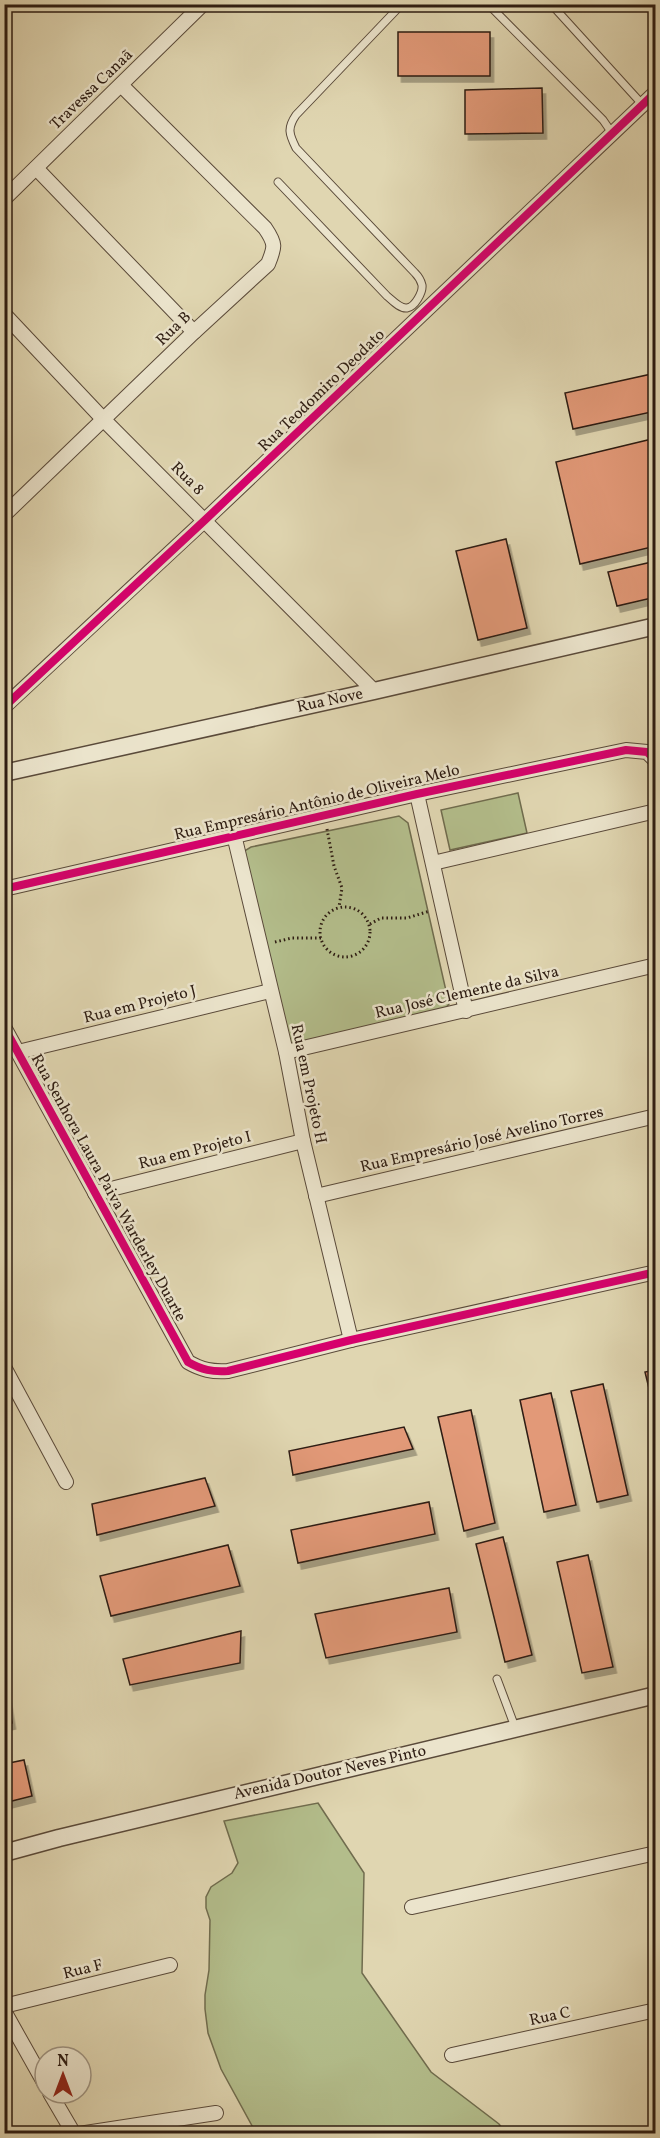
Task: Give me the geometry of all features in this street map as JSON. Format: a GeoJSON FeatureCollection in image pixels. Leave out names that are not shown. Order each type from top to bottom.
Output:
{"type":"FeatureCollection","features":[{"type":"Feature","properties":{"kind":"street","name":"Travessa Canaã"},"geometry":{"type":"LineString","coordinates":[[4,199],[203,4]]}},
{"type":"Feature","properties":{"kind":"street","name":"Rua B"},"geometry":{"type":"LineString","coordinates":[[4,514],[268,264],[274,249],[273,239],[265,228],[121,85]]}},
{"type":"Feature","properties":{"kind":"street","name":"Rua Teodomiro Deodato"},"geometry":{"type":"LineString","coordinates":[[4,707],[205,520],[656,92]]}},
{"type":"Feature","properties":{"kind":"street"},"geometry":{"type":"LineString","coordinates":[[36,168],[194,332]]}},
{"type":"Feature","properties":{"kind":"street","name":"Rua 8"},"geometry":{"type":"LineString","coordinates":[[4,314],[104,420],[374,691]]}},
{"type":"Feature","properties":{"kind":"street","name":"Rua Nove"},"geometry":{"type":"LineString","coordinates":[[4,773],[656,626]]}},
{"type":"Feature","properties":{"kind":"street","name":"Rua Empresário Antônio de Oliveira Melo"},"geometry":{"type":"LineString","coordinates":[[4,889],[417,794],[626,750],[647,752],[656,761]]}},
{"type":"Feature","properties":{"kind":"street"},"geometry":{"type":"LineString","coordinates":[[417,794],[466,1011]]}},
{"type":"Feature","properties":{"kind":"street"},"geometry":{"type":"LineString","coordinates":[[433,863],[656,811]]}},
{"type":"Feature","properties":{"kind":"street","name":"Rua em Projeto H"},"geometry":{"type":"LineString","coordinates":[[234,835],[286,1052],[303,1141],[351,1340]]}},
{"type":"Feature","properties":{"kind":"street","name":"Rua José Clemente da Silva"},"geometry":{"type":"LineString","coordinates":[[286,1052],[656,966]]}},
{"type":"Feature","properties":{"kind":"street","name":"Rua em Projeto J"},"geometry":{"type":"LineString","coordinates":[[18,1052],[270,991]]}},
{"type":"Feature","properties":{"kind":"street","name":"Rua Senhora Laura Paiva Warderley Duarte"},"geometry":{"type":"LineString","coordinates":[[4,1027],[188,1362],[211,1372],[228,1371],[351,1340]]}},
{"type":"Feature","properties":{"kind":"street","name":"Rua Empresário José Avelino Torres"},"geometry":{"type":"LineString","coordinates":[[316,1196],[656,1116]]}},
{"type":"Feature","properties":{"kind":"street","name":"Rua em Projeto I"},"geometry":{"type":"LineString","coordinates":[[95,1193],[303,1141]]}},
{"type":"Feature","properties":{"kind":"street"},"geometry":{"type":"LineString","coordinates":[[351,1340],[656,1272]]}},
{"type":"Feature","properties":{"kind":"street"},"geometry":{"type":"LineString","coordinates":[[4,1367],[66,1482]]}},
{"type":"Feature","properties":{"kind":"street","name":"Avenida Doutor Neves Pinto"},"geometry":{"type":"LineString","coordinates":[[4,1853],[69,1835],[656,1695]]}},
{"type":"Feature","properties":{"kind":"street"},"geometry":{"type":"LineString","coordinates":[[412,1907],[656,1853]]}},
{"type":"Feature","properties":{"kind":"street","name":"Rua F"},"geometry":{"type":"LineString","coordinates":[[4,2009],[171,1965]]}},
{"type":"Feature","properties":{"kind":"street"},"geometry":{"type":"LineString","coordinates":[[4,2009],[33,2062]]}},
{"type":"Feature","properties":{"kind":"street","name":"Rua C"},"geometry":{"type":"LineString","coordinates":[[452,2055],[656,2010]]}},
{"type":"Feature","properties":{"kind":"street"},"geometry":{"type":"LineString","coordinates":[[57,2105],[74,2133]]}},
{"type":"Feature","properties":{"kind":"street"},"geometry":{"type":"LineString","coordinates":[[79,2133],[216,2113]]}},
{"type":"Feature","properties":{"kind":"lane"},"geometry":{"type":"LineString","coordinates":[[278,182],[387,296],[401,307],[412,307],[422,291],[422,284],[416,273],[296,147],[290,135],[289,125],[402,4]]}},
{"type":"Feature","properties":{"kind":"lane"},"geometry":{"type":"LineString","coordinates":[[488,4],[603,120],[612,133]]}},
{"type":"Feature","properties":{"kind":"lane"},"geometry":{"type":"LineString","coordinates":[[551,4],[642,104]]}},
{"type":"Feature","properties":{"kind":"lane"},"geometry":{"type":"LineString","coordinates":[[497,1679],[516,1729]]}},
{"type":"Feature","properties":{"kind":"path"},"geometry":{"type":"LineString","coordinates":[[325,816],[334,866],[342,888],[339,908]]}},
{"type":"Feature","properties":{"kind":"path"},"geometry":{"type":"LineString","coordinates":[[369,924],[381,918],[407,918],[444,907]]}},
{"type":"Feature","properties":{"kind":"path"},"geometry":{"type":"LineString","coordinates":[[339,908],[355,909],[362,913],[369,924],[370,937],[366,947],[351,957],[339,957],[323,945],[320,926],[329,912],[339,908]]}},
{"type":"Feature","properties":{"kind":"path"},"geometry":{"type":"LineString","coordinates":[[260,945],[292,938],[321,938]]}},
{"type":"Feature","properties":{"kind":"green space"},"geometry":{"type":"Polygon","coordinates":[[[518,793],[527,833],[450,850],[441,810],[518,793]]]}},
{"type":"Feature","properties":{"kind":"green space"},"geometry":{"type":"Polygon","coordinates":[[[399,816],[408,823],[449,1004],[439,1016],[295,1050],[280,1041],[241,853],[251,847],[399,816]]]}},
{"type":"Feature","properties":{"kind":"green space"},"geometry":{"type":"Polygon","coordinates":[[[318,1803],[364,1873],[362,1973],[431,2072],[499,2124],[506,2133],[256,2133],[221,2069],[208,2033],[205,1995],[209,1970],[210,1920],[206,1908],[206,1897],[211,1887],[232,1873],[238,1863],[224,1821],[318,1803]]]}},
{"type":"Feature","properties":{"kind":"building"},"geometry":{"type":"Polygon","coordinates":[[[398,32],[490,32],[490,76],[398,76],[398,32]]]}},
{"type":"Feature","properties":{"kind":"building"},"geometry":{"type":"Polygon","coordinates":[[[542,88],[543,133],[465,134],[465,90],[542,88]]]}},
{"type":"Feature","properties":{"kind":"building"},"geometry":{"type":"Polygon","coordinates":[[[656,373],[656,411],[573,429],[565,393],[656,373]]]}},
{"type":"Feature","properties":{"kind":"building"},"geometry":{"type":"Polygon","coordinates":[[[656,438],[656,546],[580,564],[556,462],[656,438]]]}},
{"type":"Feature","properties":{"kind":"building"},"geometry":{"type":"Polygon","coordinates":[[[506,539],[527,628],[478,640],[456,551],[506,539]]]}},
{"type":"Feature","properties":{"kind":"building"},"geometry":{"type":"Polygon","coordinates":[[[656,561],[656,597],[617,606],[608,572],[656,561]]]}},
{"type":"Feature","properties":{"kind":"building"},"geometry":{"type":"Polygon","coordinates":[[[656,1370],[656,1417],[645,1372],[656,1370]]]}},
{"type":"Feature","properties":{"kind":"building"},"geometry":{"type":"Polygon","coordinates":[[[603,1384],[628,1495],[597,1502],[571,1391],[603,1384]]]}},
{"type":"Feature","properties":{"kind":"building"},"geometry":{"type":"Polygon","coordinates":[[[551,1393],[576,1505],[544,1512],[520,1400],[551,1393]]]}},
{"type":"Feature","properties":{"kind":"building"},"geometry":{"type":"Polygon","coordinates":[[[471,1410],[495,1523],[464,1531],[438,1417],[471,1410]]]}},
{"type":"Feature","properties":{"kind":"building"},"geometry":{"type":"Polygon","coordinates":[[[404,1427],[413,1449],[293,1475],[289,1451],[404,1427]]]}},
{"type":"Feature","properties":{"kind":"building"},"geometry":{"type":"Polygon","coordinates":[[[205,1478],[215,1506],[97,1535],[92,1504],[205,1478]]]}},
{"type":"Feature","properties":{"kind":"building"},"geometry":{"type":"Polygon","coordinates":[[[429,1502],[435,1534],[298,1563],[291,1530],[429,1502]]]}},
{"type":"Feature","properties":{"kind":"building"},"geometry":{"type":"Polygon","coordinates":[[[503,1537],[532,1655],[505,1662],[476,1544],[503,1537]]]}},
{"type":"Feature","properties":{"kind":"building"},"geometry":{"type":"Polygon","coordinates":[[[228,1545],[240,1586],[111,1616],[100,1576],[228,1545]]]}},
{"type":"Feature","properties":{"kind":"building"},"geometry":{"type":"Polygon","coordinates":[[[588,1555],[613,1667],[582,1673],[557,1562],[588,1555]]]}},
{"type":"Feature","properties":{"kind":"building"},"geometry":{"type":"Polygon","coordinates":[[[449,1588],[457,1632],[326,1658],[315,1614],[449,1588]]]}},
{"type":"Feature","properties":{"kind":"building"},"geometry":{"type":"Polygon","coordinates":[[[241,1631],[240,1663],[130,1685],[123,1659],[241,1631]]]}},
{"type":"Feature","properties":{"kind":"building"},"geometry":{"type":"Polygon","coordinates":[[[4,1687],[6,1687],[12,1723],[4,1725],[4,1687]]]}},
{"type":"Feature","properties":{"kind":"building"},"geometry":{"type":"Polygon","coordinates":[[[24,1760],[32,1796],[4,1803],[4,1764],[24,1760]]]}},
{"type":"Feature","properties":{"kind":"cycle path"},"geometry":{"type":"LineString","coordinates":[[4,707],[205,520],[656,92]]}},
{"type":"Feature","properties":{"kind":"cycle path"},"geometry":{"type":"LineString","coordinates":[[4,889],[417,794],[626,750],[647,752],[656,761]]}},
{"type":"Feature","properties":{"kind":"cycle path"},"geometry":{"type":"LineString","coordinates":[[4,1027],[188,1362],[198,1367],[212,1371],[228,1371],[351,1340],[656,1272]]}}]}
